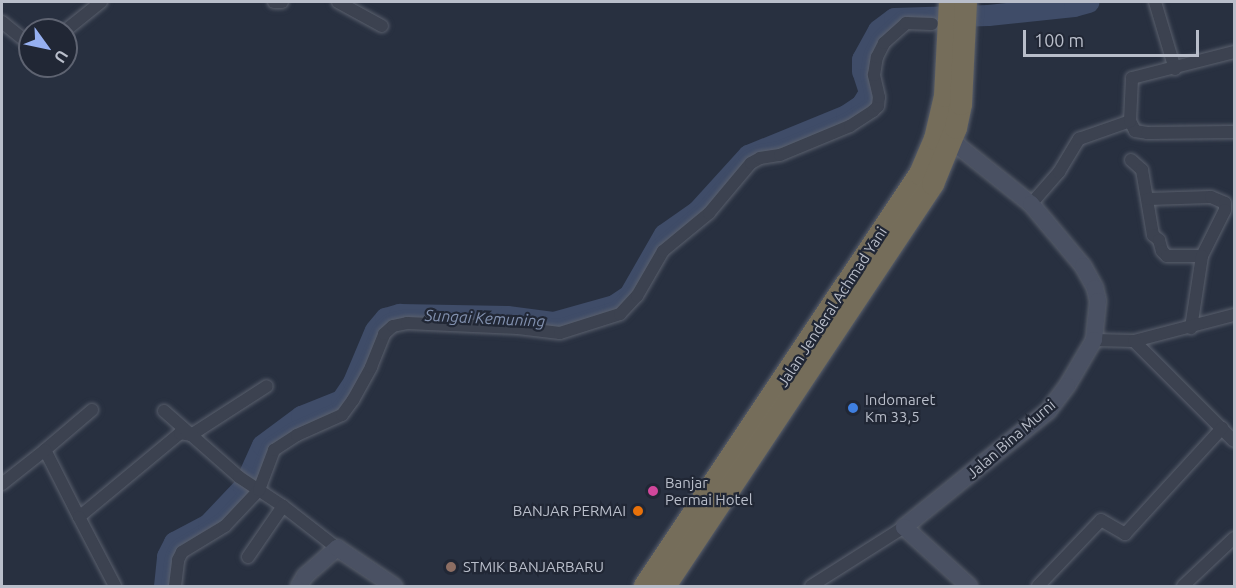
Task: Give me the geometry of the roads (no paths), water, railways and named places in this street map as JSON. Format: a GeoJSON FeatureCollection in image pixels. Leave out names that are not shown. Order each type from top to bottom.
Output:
{"type":"FeatureCollection","features":[{"type":"Feature","properties":{"kind":"highway","name":"Jalan Jenderal Achmad Yani"},"geometry":{"type":"LineString","coordinates":[[811,355],[920,174],[935,139],[945,96],[948,34],[958,3]]}},
{"type":"Feature","properties":{"kind":"highway","name":"Jalan Jenderal Achmad Yani"},"geometry":{"type":"LineString","coordinates":[[664,586],[745,453],[811,355],[916,212],[933,184],[951,141],[961,104],[948,34]]}},
{"type":"Feature","properties":{"kind":"highway","name":"Jalan Jenderal Achmad Yani"},"geometry":{"type":"LineString","coordinates":[[645,586],[745,453]]}},
{"type":"Feature","properties":{"kind":"street"},"geometry":{"type":"LineString","coordinates":[[78,20],[101,2]]}},
{"type":"Feature","properties":{"kind":"street"},"geometry":{"type":"LineString","coordinates":[[274,2],[282,2]]}},
{"type":"Feature","properties":{"kind":"street"},"geometry":{"type":"LineString","coordinates":[[338,2],[382,26]]}},
{"type":"Feature","properties":{"kind":"street"},"geometry":{"type":"LineString","coordinates":[[1155,2],[1175,69]]}},
{"type":"Feature","properties":{"kind":"street"},"geometry":{"type":"LineString","coordinates":[[2,22],[18,35]]}},
{"type":"Feature","properties":{"kind":"street"},"geometry":{"type":"LineString","coordinates":[[175,586],[176,566],[182,552],[225,526],[257,489],[274,450],[297,435],[342,415],[371,367],[384,334],[393,326],[406,323],[560,333],[620,314],[637,296],[663,251],[708,213],[751,163],[760,158],[780,155],[840,130],[878,106],[879,97],[874,75],[877,57],[884,43],[906,23],[948,34]]}},
{"type":"Feature","properties":{"kind":"street"},"geometry":{"type":"LineString","coordinates":[[1234,52],[1175,69],[1132,78],[1130,121],[1135,131],[1147,133],[1234,132]]}},
{"type":"Feature","properties":{"kind":"street"},"geometry":{"type":"LineString","coordinates":[[1031,204],[1059,172],[1079,139],[1130,121]]}},
{"type":"Feature","properties":{"kind":"street","name":"Jalan Bina Murni"},"geometry":{"type":"LineString","coordinates":[[904,527],[1048,411],[1067,387],[1094,340],[1098,317],[1095,288],[1073,252],[1031,204],[951,141]]}},
{"type":"Feature","properties":{"kind":"street"},"geometry":{"type":"LineString","coordinates":[[1131,159],[1142,170],[1153,235],[1159,240],[1162,251],[1167,256],[1202,256]]}},
{"type":"Feature","properties":{"kind":"street"},"geometry":{"type":"LineString","coordinates":[[1148,199],[1211,197],[1221,199],[1225,210],[1202,256],[1191,328]]}},
{"type":"Feature","properties":{"kind":"street"},"geometry":{"type":"LineString","coordinates":[[1094,340],[1134,341],[1234,315]]}},
{"type":"Feature","properties":{"kind":"street"},"geometry":{"type":"LineString","coordinates":[[1134,341],[1234,441]]}},
{"type":"Feature","properties":{"kind":"street"},"geometry":{"type":"LineString","coordinates":[[78,517],[180,433],[191,435],[267,386]]}},
{"type":"Feature","properties":{"kind":"street"},"geometry":{"type":"LineString","coordinates":[[2,484],[92,410]]}},
{"type":"Feature","properties":{"kind":"street"},"geometry":{"type":"LineString","coordinates":[[164,411],[239,477],[394,586]]}},
{"type":"Feature","properties":{"kind":"street"},"geometry":{"type":"LineString","coordinates":[[1038,586],[1101,520],[1125,534],[1222,428]]}},
{"type":"Feature","properties":{"kind":"street"},"geometry":{"type":"LineString","coordinates":[[45,450],[115,586]]}},
{"type":"Feature","properties":{"kind":"street"},"geometry":{"type":"LineString","coordinates":[[248,557],[283,506]]}},
{"type":"Feature","properties":{"kind":"street"},"geometry":{"type":"LineString","coordinates":[[812,586],[904,527],[969,586]]}},
{"type":"Feature","properties":{"kind":"street"},"geometry":{"type":"LineString","coordinates":[[1183,586],[1232,546]]}},
{"type":"Feature","properties":{"kind":"street"},"geometry":{"type":"LineString","coordinates":[[298,586],[305,576],[337,548]]}},
{"type":"Feature","properties":{"kind":"waterway","name":"Sungai Kemuning"},"geometry":{"type":"LineString","coordinates":[[164,586],[167,556],[174,542],[208,524],[243,487],[262,445],[301,416],[341,400],[353,382],[375,330],[385,318],[399,314],[507,316],[553,322],[614,305],[629,295],[664,234],[697,211],[748,155],[846,115],[861,105],[869,92],[862,71],[862,59],[878,30],[894,18],[988,15],[1074,6],[1088,2]]}},
{"type":"Feature","properties":{"kind":"place","name":"Indomaret Km 33,5"},"geometry":{"type":"Point","coordinates":[853,408]}},
{"type":"Feature","properties":{"kind":"place","name":"Banjar Permai Hotel"},"geometry":{"type":"Point","coordinates":[653,491]}},
{"type":"Feature","properties":{"kind":"place","name":"BANJAR PERMAI"},"geometry":{"type":"Point","coordinates":[638,511]}},
{"type":"Feature","properties":{"kind":"place","name":"STMIK BANJARBARU"},"geometry":{"type":"Point","coordinates":[451,567]}}]}
